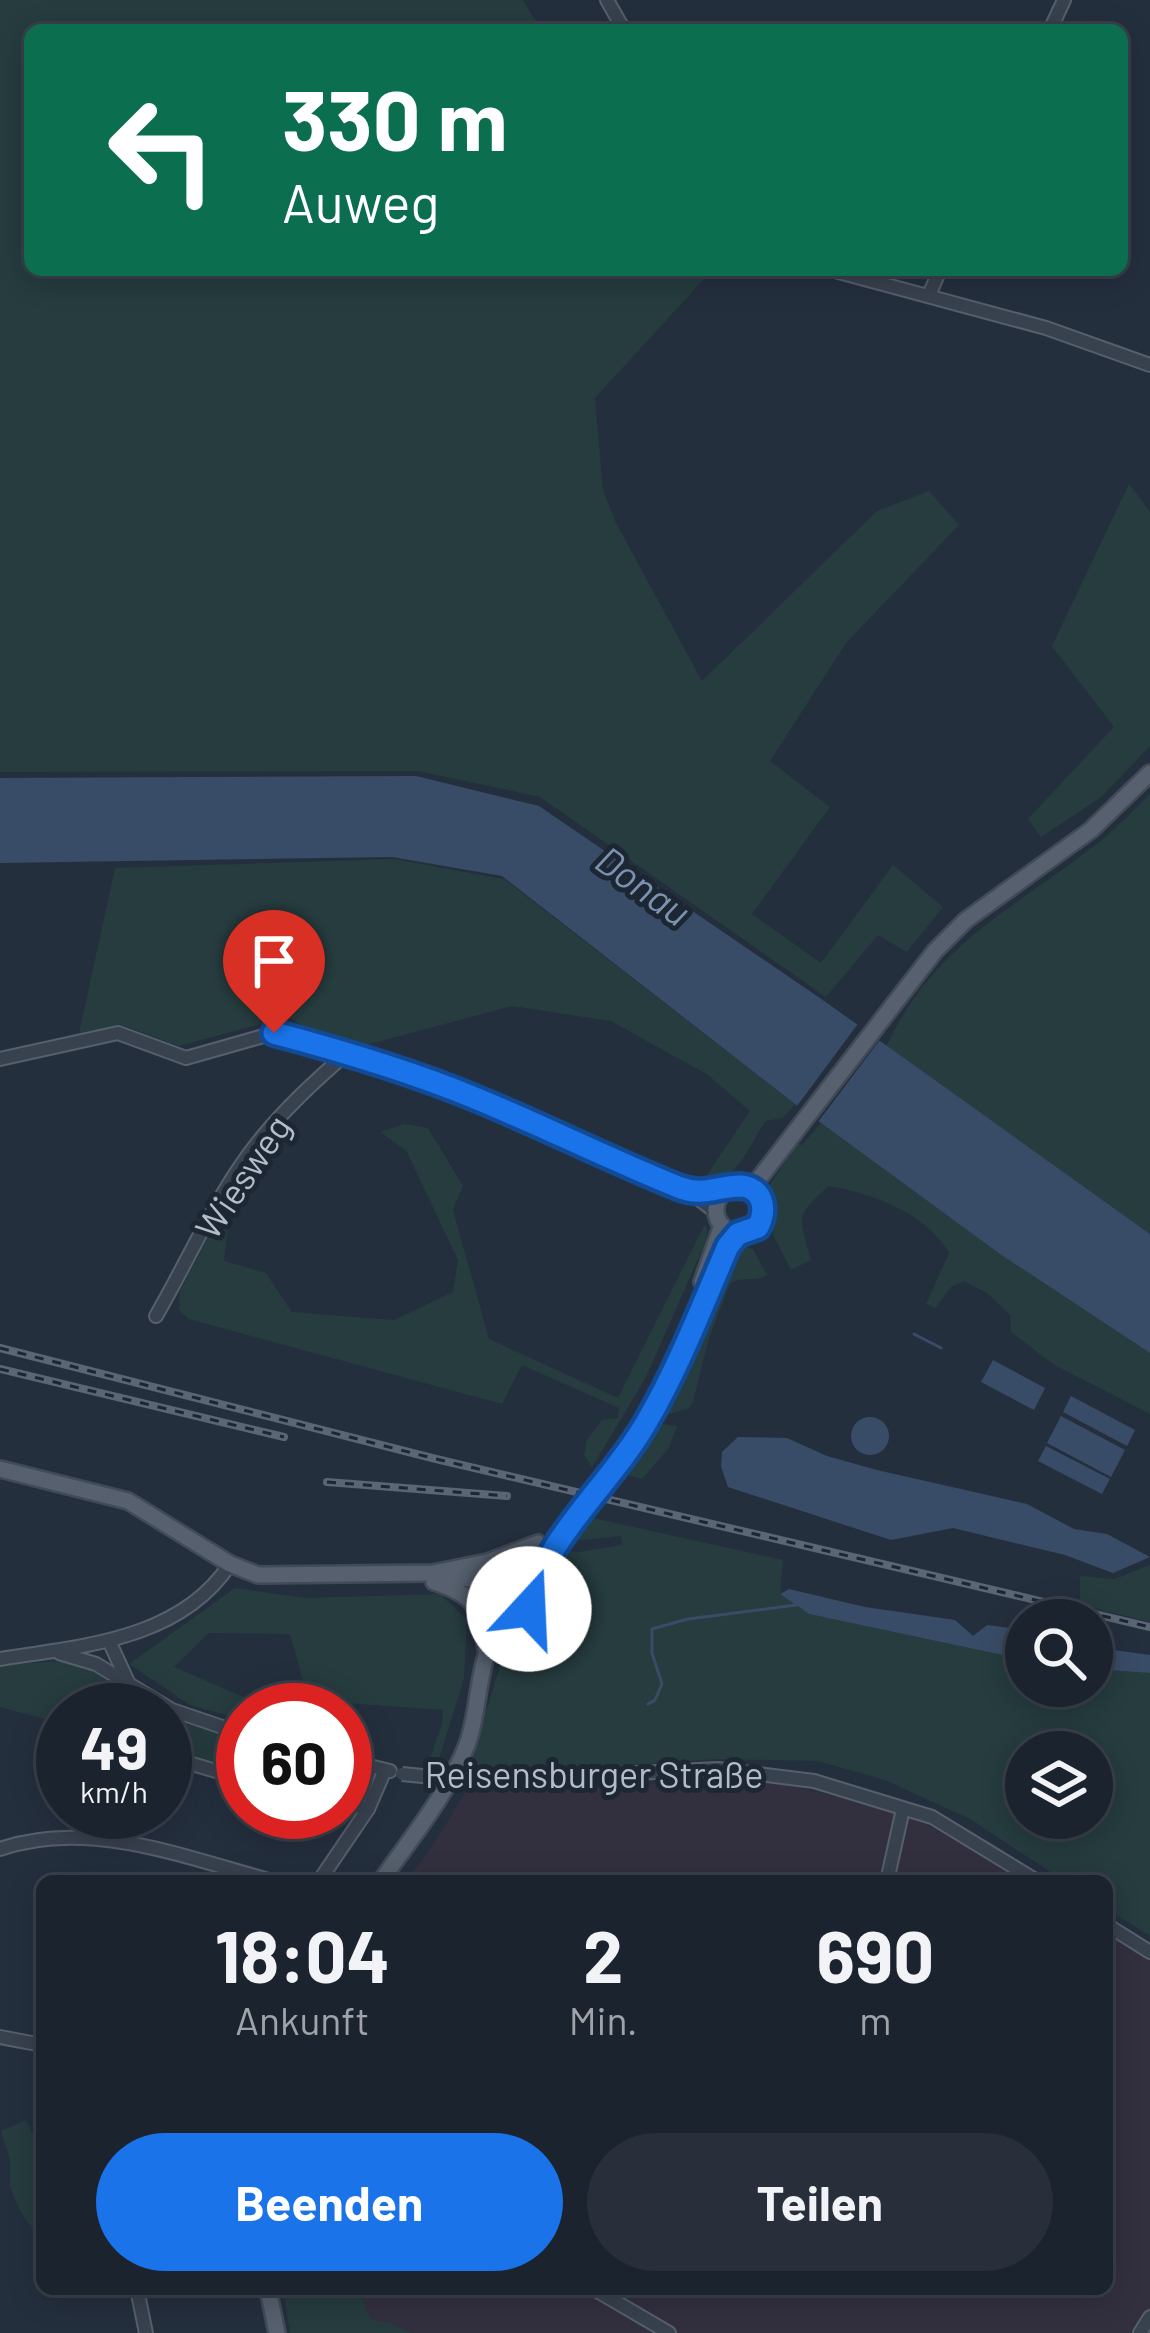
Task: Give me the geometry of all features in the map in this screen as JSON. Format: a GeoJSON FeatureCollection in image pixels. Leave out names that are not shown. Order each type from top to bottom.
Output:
{"type":"FeatureCollection","features":[{"type":"Feature","properties":{"kind":"main road"},"geometry":{"type":"LineString","coordinates":[[751,1189],[935,951],[966,920],[1091,830],[1150,773]]}},
{"type":"Feature","properties":{"kind":"main road"},"geometry":{"type":"LineString","coordinates":[[612,1470],[648,1405],[697,1297],[726,1191],[739,1186],[751,1189],[763,1203],[764,1216],[752,1231],[738,1234],[697,1297]]}},
{"type":"Feature","properties":{"kind":"main road"},"geometry":{"type":"LineString","coordinates":[[719,1219],[738,1234]]}},
{"type":"Feature","properties":{"kind":"main road"},"geometry":{"type":"LineString","coordinates":[[0,1469],[128,1501],[230,1564],[258,1575],[433,1573],[481,1581],[502,1575],[548,1542],[612,1470],[676,1367],[720,1264]]}},
{"type":"Feature","properties":{"kind":"main road"},"geometry":{"type":"LineString","coordinates":[[433,1573],[548,1542]]}},
{"type":"Feature","properties":{"kind":"main road"},"geometry":{"type":"LineString","coordinates":[[385,1875],[443,1792],[465,1749],[487,1653],[503,1621],[517,1610],[517,1588],[548,1542]]}},
{"type":"Feature","properties":{"kind":"main road"},"geometry":{"type":"LineString","coordinates":[[481,1689],[500,1644],[525,1617],[548,1542]]}},
{"type":"Feature","properties":{"kind":"main road"},"geometry":{"type":"LineString","coordinates":[[403,1573],[473,1600],[482,1617],[487,1653]]}},
{"type":"Feature","properties":{"kind":"main road"},"geometry":{"type":"LineString","coordinates":[[502,1575],[517,1588]]}},
{"type":"Feature","properties":{"kind":"main road"},"geometry":{"type":"LineString","coordinates":[[473,1600],[481,1581]]}},
{"type":"Feature","properties":{"kind":"main road"},"geometry":{"type":"LineString","coordinates":[[482,1617],[503,1621]]}},
{"type":"Feature","properties":{"kind":"main road"},"geometry":{"type":"LineString","coordinates":[[269,2295],[277,2333]]}},
{"type":"Feature","properties":{"kind":"street"},"geometry":{"type":"LineString","coordinates":[[855,276],[1046,328],[1150,365]]}},
{"type":"Feature","properties":{"kind":"street"},"geometry":{"type":"LineString","coordinates":[[929,295],[937,276]]}},
{"type":"Feature","properties":{"kind":"street"},"geometry":{"type":"LineString","coordinates":[[0,1059],[118,1033],[186,1058],[274,1033],[348,1052],[473,1097],[688,1191],[719,1219]]}},
{"type":"Feature","properties":{"kind":"street","name":"Wiesweg"},"geometry":{"type":"LineString","coordinates":[[156,1316],[209,1217],[254,1147],[348,1052]]}},
{"type":"Feature","properties":{"kind":"street"},"geometry":{"type":"LineString","coordinates":[[688,1191],[726,1191]]}},
{"type":"Feature","properties":{"kind":"street"},"geometry":{"type":"LineString","coordinates":[[0,1659],[110,1643],[135,1634],[216,1585],[230,1564]]}},
{"type":"Feature","properties":{"kind":"street"},"geometry":{"type":"LineString","coordinates":[[110,1643],[128,1683]]}},
{"type":"Feature","properties":{"kind":"street"},"geometry":{"type":"LineString","coordinates":[[56,1652],[96,1664],[128,1683]]}},
{"type":"Feature","properties":{"kind":"street","name":"Reisensburger Straße"},"geometry":{"type":"LineString","coordinates":[[372,1767],[473,1781],[718,1769],[814,1780],[932,1817],[1027,1875]]}},
{"type":"Feature","properties":{"kind":"street"},"geometry":{"type":"LineString","coordinates":[[372,1800],[385,1770]]}},
{"type":"Feature","properties":{"kind":"street"},"geometry":{"type":"LineString","coordinates":[[888,1875],[903,1809]]}},
{"type":"Feature","properties":{"kind":"street"},"geometry":{"type":"LineString","coordinates":[[0,1849],[42,1838],[80,1837],[134,1845],[250,1875]]}},
{"type":"Feature","properties":{"kind":"street"},"geometry":{"type":"LineString","coordinates":[[323,1875],[348,1839]]}},
{"type":"Feature","properties":{"kind":"street"},"geometry":{"type":"LineString","coordinates":[[1113,1929],[1150,1952]]}},
{"type":"Feature","properties":{"kind":"street"},"geometry":{"type":"LineString","coordinates":[[0,2037],[36,2043]]}},
{"type":"Feature","properties":{"kind":"street"},"geometry":{"type":"LineString","coordinates":[[138,2295],[146,2333]]}},
{"type":"Feature","properties":{"kind":"street"},"geometry":{"type":"LineString","coordinates":[[604,2295],[669,2333]]}},
{"type":"Feature","properties":{"kind":"street"},"geometry":{"type":"LineString","coordinates":[[1140,2333],[1150,2317]]}},
{"type":"Feature","properties":{"kind":"shaded area"},"geometry":{"type":"Polygon","coordinates":[[[757,1778],[877,1806],[922,1822],[1015,1875],[410,1875],[465,1793],[757,1778]]]}},
{"type":"Feature","properties":{"kind":"shaded area"},"geometry":{"type":"Polygon","coordinates":[[[1113,1934],[1150,1958],[1150,2333],[337,2333],[302,2295],[1113,2295],[1113,1934]]]}},
{"type":"Feature","properties":{"kind":"green space"},"geometry":{"type":"Polygon","coordinates":[[[0,0],[523,0],[537,24],[24,24],[24,276],[700,276],[703,280],[595,398],[603,490],[616,523],[702,681],[877,511],[929,491],[959,525],[846,643],[770,761],[830,807],[752,914],[821,963],[893,865],[943,907],[907,952],[878,935],[826,997],[540,797],[418,771],[0,772],[0,0]]]}},
{"type":"Feature","properties":{"kind":"green space"},"geometry":{"type":"Polygon","coordinates":[[[1129,484],[1150,512],[1150,746],[1100,798],[1041,837],[1028,819],[1114,727],[1052,646],[1129,484]]]}},
{"type":"Feature","properties":{"kind":"green space"},"geometry":{"type":"Polygon","coordinates":[[[1150,794],[1150,1234],[886,1047],[906,1010],[954,952],[1103,839],[1150,794]]]}},
{"type":"Feature","properties":{"kind":"green space"},"geometry":{"type":"Polygon","coordinates":[[[393,859],[504,879],[795,1104],[783,1118],[766,1121],[734,1169],[705,1178],[750,1111],[708,1075],[611,1021],[512,1006],[347,1050],[287,1017],[179,1046],[124,1026],[79,1033],[115,868],[393,859]]]}},
{"type":"Feature","properties":{"kind":"green space"},"geometry":{"type":"Polygon","coordinates":[[[821,1123],[1000,1254],[1150,1353],[1150,1414],[1053,1364],[1011,1332],[1010,1315],[988,1294],[964,1281],[951,1287],[935,1308],[926,1304],[949,1253],[927,1227],[880,1200],[829,1186],[802,1218],[811,1260],[791,1270],[773,1235],[769,1186],[797,1143],[802,1145],[821,1123]]]}},
{"type":"Feature","properties":{"kind":"green space"},"geometry":{"type":"Polygon","coordinates":[[[404,1124],[428,1128],[463,1186],[453,1210],[489,1339],[618,1398],[705,1224],[703,1248],[646,1377],[592,1467],[584,1455],[587,1440],[602,1420],[618,1418],[619,1408],[522,1365],[502,1404],[189,1319],[179,1310],[180,1291],[223,1209],[229,1219],[224,1261],[266,1273],[292,1312],[394,1320],[453,1292],[458,1260],[406,1150],[380,1132],[404,1124]]]}},
{"type":"Feature","properties":{"kind":"green space"},"geometry":{"type":"Polygon","coordinates":[[[743,1246],[753,1249],[767,1275],[730,1284],[709,1338],[693,1402],[689,1408],[661,1417],[662,1424],[677,1426],[669,1448],[642,1479],[624,1474],[675,1381],[730,1253],[743,1246]]]}},
{"type":"Feature","properties":{"kind":"green space"},"geometry":{"type":"Polygon","coordinates":[[[588,1517],[783,1560],[780,1594],[809,1614],[1005,1656],[1005,1707],[1113,1707],[1113,1670],[1150,1673],[1150,1936],[1113,1913],[1113,1875],[1055,1875],[970,1819],[885,1780],[818,1761],[719,1759],[478,1775],[468,1769],[505,1650],[534,1616],[550,1561],[563,1550],[622,1545],[621,1536],[572,1541],[570,1537],[588,1517]]]}},
{"type":"Feature","properties":{"kind":"green space"},"geometry":{"type":"Polygon","coordinates":[[[1150,1565],[1150,1622],[1113,1613],[1113,1599],[1080,1599],[1080,1576],[1115,1579],[1150,1565]]]}},
{"type":"Feature","properties":{"kind":"green space"},"geometry":{"type":"Polygon","coordinates":[[[235,1588],[306,1598],[440,1594],[467,1620],[464,1679],[437,1765],[428,1764],[443,1710],[372,1705],[372,1683],[303,1683],[290,1634],[209,1633],[174,1667],[216,1685],[216,1712],[192,1706],[192,1683],[157,1683],[129,1664],[235,1588]]]}},
{"type":"Feature","properties":{"kind":"green space"},"geometry":{"type":"Polygon","coordinates":[[[61,1661],[104,1671],[116,1683],[36,1683],[36,1717],[0,1707],[0,1665],[61,1661]]]}},
{"type":"Feature","properties":{"kind":"green space"},"geometry":{"type":"Polygon","coordinates":[[[192,1726],[216,1732],[216,1770],[192,1765],[192,1726]]]}},
{"type":"Feature","properties":{"kind":"green space"},"geometry":{"type":"Polygon","coordinates":[[[26,2120],[36,2140],[36,2236],[10,2187],[10,2160],[1,2131],[26,2120]]]}},
{"type":"Feature","properties":{"kind":"green space"},"geometry":{"type":"Polygon","coordinates":[[[284,2295],[361,2295],[371,2320],[411,2333],[290,2333],[284,2295]]]}},
{"type":"Feature","properties":{"kind":"water","name":"Donau"},"geometry":{"type":"Polygon","coordinates":[[[416,776],[539,806],[827,1003],[1150,1234],[1150,1353],[1000,1254],[795,1104],[502,876],[392,857],[0,863],[0,778],[416,776]]]}},
{"type":"Feature","properties":{"kind":"water"},"geometry":{"type":"Polygon","coordinates":[[[993,1360],[1045,1388],[1034,1410],[981,1382],[993,1360]]]}},
{"type":"Feature","properties":{"kind":"water"},"geometry":{"type":"Polygon","coordinates":[[[1071,1396],[1135,1430],[1127,1446],[1063,1412],[1071,1396]]]}},
{"type":"Feature","properties":{"kind":"water"},"geometry":{"type":"Polygon","coordinates":[[[1061,1416],[1125,1450],[1111,1477],[1047,1443],[1061,1416]]]}},
{"type":"Feature","properties":{"kind":"water"},"geometry":{"type":"Polygon","coordinates":[[[870,1417],[884,1422],[889,1436],[884,1450],[870,1455],[856,1450],[851,1436],[856,1422],[870,1417]]]}},
{"type":"Feature","properties":{"kind":"water"},"geometry":{"type":"Polygon","coordinates":[[[738,1437],[787,1438],[877,1470],[1027,1504],[1074,1529],[1107,1534],[1150,1557],[1113,1573],[1065,1555],[953,1528],[891,1540],[728,1487],[722,1452],[738,1437]]]}},
{"type":"Feature","properties":{"kind":"water"},"geometry":{"type":"Polygon","coordinates":[[[1046,1446],[1110,1479],[1102,1494],[1038,1461],[1046,1446]]]}},
{"type":"Feature","properties":{"kind":"water"},"geometry":{"type":"Polygon","coordinates":[[[789,1589],[865,1607],[955,1620],[973,1636],[987,1625],[1005,1627],[1005,1656],[809,1614],[780,1594],[789,1589]]]}},
{"type":"Feature","properties":{"kind":"water"},"geometry":{"type":"Polygon","coordinates":[[[1113,1650],[1150,1655],[1150,1673],[1113,1670],[1113,1650]]]}},
{"type":"Feature","properties":{"kind":"pier"},"geometry":{"type":"Polygon","coordinates":[[[860,1021],[882,1037],[815,1126],[794,1110],[860,1021]]]}},
{"type":"Feature","properties":{"kind":"waterway"},"geometry":{"type":"LineString","coordinates":[[914,1334],[941,1348]]}},
{"type":"Feature","properties":{"kind":"waterway"},"geometry":{"type":"LineString","coordinates":[[648,1704],[662,1684],[652,1653],[652,1629],[688,1619],[796,1605]]}},
{"type":"Feature","properties":{"kind":"railway"},"geometry":{"type":"LineString","coordinates":[[0,1348],[436,1459],[1150,1627]]}},
{"type":"Feature","properties":{"kind":"railway"},"geometry":{"type":"LineString","coordinates":[[0,1369],[284,1437]]}},
{"type":"Feature","properties":{"kind":"railway"},"geometry":{"type":"LineString","coordinates":[[327,1482],[507,1496]]}},
{"type":"Feature","properties":{"kind":"route"},"geometry":{"type":"LineString","coordinates":[[274,1033],[348,1052],[473,1097],[688,1191],[726,1191],[739,1186],[751,1189],[763,1203],[764,1216],[758,1227],[738,1234],[728,1246],[676,1367],[646,1423],[616,1471],[542,1567],[529,1609]]}}]}
